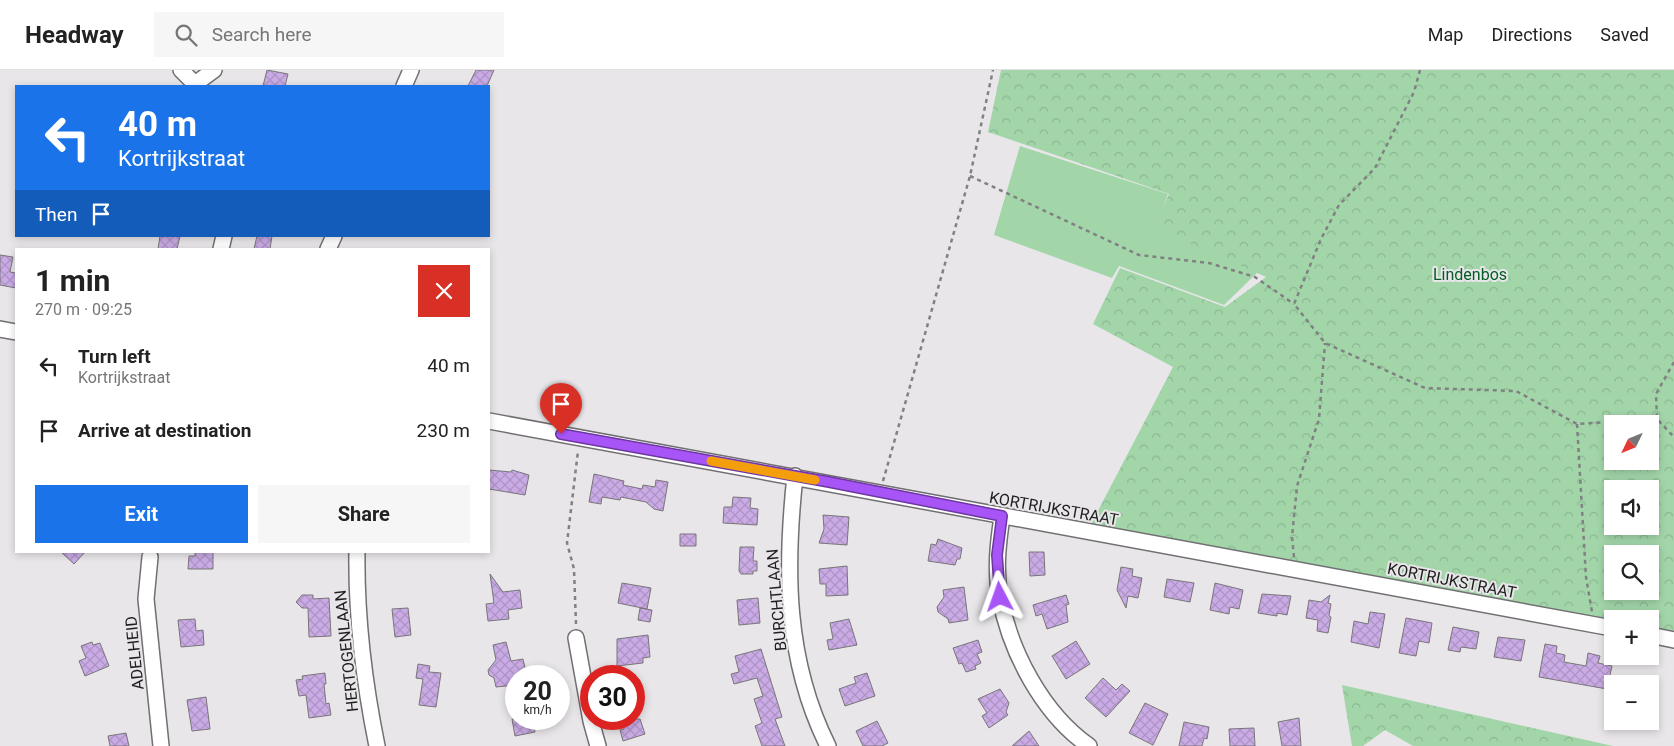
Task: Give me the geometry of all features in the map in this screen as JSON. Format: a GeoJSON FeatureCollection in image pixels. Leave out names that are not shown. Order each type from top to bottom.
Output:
{"type":"FeatureCollection","features":[{"type":"Feature","properties":{"kind":"street"},"geometry":{"type":"LineString","coordinates":[[181,70],[196,85],[214,70]]}},
{"type":"Feature","properties":{"kind":"street"},"geometry":{"type":"LineString","coordinates":[[404,85],[411,70]]}},
{"type":"Feature","properties":{"kind":"street"},"geometry":{"type":"LineString","coordinates":[[0,329],[15,332]]}},
{"type":"Feature","properties":{"kind":"street","name":"KORTRIJKSTRAAT"},"geometry":{"type":"LineString","coordinates":[[490,421],[1604,627]]}},
{"type":"Feature","properties":{"kind":"street","name":"BURCHTLAAN"},"geometry":{"type":"LineString","coordinates":[[795,476],[789,535],[793,634],[804,683],[818,726],[828,746]]}},
{"type":"Feature","properties":{"kind":"street"},"geometry":{"type":"LineString","coordinates":[[1002,516],[997,555],[1000,597],[1018,654],[1039,692],[1059,720],[1089,746]]}},
{"type":"Feature","properties":{"kind":"street","name":"HERTOGENLAAN"},"geometry":{"type":"LineString","coordinates":[[357,553],[356,581],[366,683],[377,746]]}},
{"type":"Feature","properties":{"kind":"street","name":"ADELHEID"},"geometry":{"type":"LineString","coordinates":[[150,557],[146,599],[161,746]]}},
{"type":"Feature","properties":{"kind":"street"},"geometry":{"type":"LineString","coordinates":[[1659,637],[1674,640]]}},
{"type":"Feature","properties":{"kind":"street"},"geometry":{"type":"LineString","coordinates":[[576,638],[591,722],[598,746]]}},
{"type":"Feature","properties":{"kind":"path"},"geometry":{"type":"LineString","coordinates":[[880,492],[970,176],[993,70]]}},
{"type":"Feature","properties":{"kind":"path"},"geometry":{"type":"LineString","coordinates":[[1294,304],[1321,239],[1339,205],[1375,168],[1414,92],[1420,70]]}},
{"type":"Feature","properties":{"kind":"path"},"geometry":{"type":"LineString","coordinates":[[970,176],[1139,255],[1209,263],[1255,277],[1294,304],[1325,343],[1425,388],[1516,391],[1577,424],[1604,422]]}},
{"type":"Feature","properties":{"kind":"path"},"geometry":{"type":"LineString","coordinates":[[1294,569],[1292,537],[1297,486],[1319,419],[1325,343]]}},
{"type":"Feature","properties":{"kind":"path"},"geometry":{"type":"LineString","coordinates":[[1657,415],[1656,394],[1674,362]]}},
{"type":"Feature","properties":{"kind":"path"},"geometry":{"type":"LineString","coordinates":[[1659,421],[1674,437]]}},
{"type":"Feature","properties":{"kind":"path"},"geometry":{"type":"LineString","coordinates":[[1577,424],[1586,577],[1594,625]]}},
{"type":"Feature","properties":{"kind":"path"},"geometry":{"type":"LineString","coordinates":[[576,638],[574,569],[567,543],[579,438]]}},
{"type":"Feature","properties":{"kind":"green space","name":"Lindenbos"},"geometry":{"type":"Polygon","coordinates":[[[1001,70],[1674,70],[1674,635],[1659,632],[1659,610],[1604,610],[1604,623],[1089,528],[1173,367],[1093,324],[1120,268],[1225,307],[1266,277],[1154,227],[1169,194],[988,132],[1001,70]]]}},
{"type":"Feature","properties":{"kind":"green space"},"geometry":{"type":"Polygon","coordinates":[[[1020,146],[1168,194],[1157,224],[1259,271],[1224,305],[1119,266],[1112,278],[994,235],[1020,146]]]}},
{"type":"Feature","properties":{"kind":"green space"},"geometry":{"type":"Polygon","coordinates":[[[1342,685],[1613,746],[1413,746],[1385,730],[1363,746],[1352,746],[1342,685]]]}},
{"type":"Feature","properties":{"kind":"building"},"geometry":{"type":"Polygon","coordinates":[[[267,70],[288,74],[285,85],[263,85],[267,70]]]}},
{"type":"Feature","properties":{"kind":"building"},"geometry":{"type":"Polygon","coordinates":[[[476,70],[494,70],[487,85],[468,85],[476,70]]]}},
{"type":"Feature","properties":{"kind":"building"},"geometry":{"type":"Polygon","coordinates":[[[160,237],[180,237],[177,248],[158,248],[160,237]]]}},
{"type":"Feature","properties":{"kind":"building"},"geometry":{"type":"Polygon","coordinates":[[[257,237],[272,237],[270,248],[254,248],[257,237]]]}},
{"type":"Feature","properties":{"kind":"building"},"geometry":{"type":"Polygon","coordinates":[[[0,255],[13,257],[10,272],[15,273],[15,288],[0,285],[0,255]]]}},
{"type":"Feature","properties":{"kind":"building"},"geometry":{"type":"Polygon","coordinates":[[[490,470],[511,472],[512,470],[529,475],[525,495],[490,489],[490,470]]]}},
{"type":"Feature","properties":{"kind":"building"},"geometry":{"type":"Polygon","coordinates":[[[594,474],[624,481],[623,485],[642,489],[643,485],[655,487],[656,480],[668,482],[663,511],[654,509],[646,502],[621,497],[620,500],[602,497],[601,504],[589,502],[594,474]]]}},
{"type":"Feature","properties":{"kind":"building"},"geometry":{"type":"Polygon","coordinates":[[[733,497],[751,498],[750,508],[758,509],[757,525],[723,523],[724,507],[732,507],[733,497]]]}},
{"type":"Feature","properties":{"kind":"building"},"geometry":{"type":"Polygon","coordinates":[[[823,515],[849,517],[847,545],[819,543],[824,529],[823,515]]]}},
{"type":"Feature","properties":{"kind":"building"},"geometry":{"type":"Polygon","coordinates":[[[680,534],[696,534],[696,546],[680,546],[680,534]]]}},
{"type":"Feature","properties":{"kind":"building"},"geometry":{"type":"Polygon","coordinates":[[[938,539],[962,548],[960,559],[957,559],[955,565],[928,561],[931,544],[936,545],[938,539]]]}},
{"type":"Feature","properties":{"kind":"building"},"geometry":{"type":"Polygon","coordinates":[[[740,547],[754,547],[753,561],[757,561],[757,571],[753,571],[753,574],[741,574],[739,571],[740,547]]]}},
{"type":"Feature","properties":{"kind":"building"},"geometry":{"type":"Polygon","coordinates":[[[1029,552],[1044,552],[1045,575],[1030,576],[1029,552]]]}},
{"type":"Feature","properties":{"kind":"building"},"geometry":{"type":"Polygon","coordinates":[[[62,553],[84,553],[74,564],[62,553]]]}},
{"type":"Feature","properties":{"kind":"building"},"geometry":{"type":"Polygon","coordinates":[[[195,553],[213,553],[213,569],[188,569],[189,556],[195,556],[195,553]]]}},
{"type":"Feature","properties":{"kind":"building"},"geometry":{"type":"Polygon","coordinates":[[[847,566],[848,595],[826,596],[826,584],[820,584],[819,569],[847,566]]]}},
{"type":"Feature","properties":{"kind":"building"},"geometry":{"type":"Polygon","coordinates":[[[1121,567],[1133,569],[1132,576],[1142,578],[1138,598],[1128,596],[1126,608],[1117,590],[1121,567]]]}},
{"type":"Feature","properties":{"kind":"building"},"geometry":{"type":"Polygon","coordinates":[[[490,574],[503,592],[520,590],[522,608],[508,610],[509,619],[488,621],[486,604],[494,603],[490,574]]]}},
{"type":"Feature","properties":{"kind":"building"},"geometry":{"type":"Polygon","coordinates":[[[1167,579],[1194,583],[1190,602],[1164,597],[1167,579]]]}},
{"type":"Feature","properties":{"kind":"building"},"geometry":{"type":"Polygon","coordinates":[[[622,583],[651,588],[647,609],[618,603],[622,583]]]}},
{"type":"Feature","properties":{"kind":"building"},"geometry":{"type":"Polygon","coordinates":[[[1215,583],[1243,590],[1239,609],[1230,607],[1229,614],[1210,610],[1215,583]]]}},
{"type":"Feature","properties":{"kind":"building"},"geometry":{"type":"Polygon","coordinates":[[[964,587],[968,620],[949,623],[948,619],[938,612],[937,607],[944,597],[943,590],[964,587]]]}},
{"type":"Feature","properties":{"kind":"building"},"geometry":{"type":"Polygon","coordinates":[[[1262,594],[1291,596],[1287,615],[1277,613],[1277,616],[1258,613],[1262,594]]]}},
{"type":"Feature","properties":{"kind":"building"},"geometry":{"type":"Polygon","coordinates":[[[302,595],[313,595],[313,599],[329,598],[331,636],[309,637],[308,608],[302,608],[296,602],[302,595]]]}},
{"type":"Feature","properties":{"kind":"building"},"geometry":{"type":"Polygon","coordinates":[[[1066,595],[1069,604],[1066,605],[1068,622],[1047,629],[1042,614],[1036,616],[1033,605],[1066,595]]]}},
{"type":"Feature","properties":{"kind":"building"},"geometry":{"type":"Polygon","coordinates":[[[1330,595],[1328,603],[1331,604],[1329,616],[1331,617],[1328,633],[1317,631],[1318,620],[1306,618],[1309,600],[1321,602],[1330,595]]]}},
{"type":"Feature","properties":{"kind":"building"},"geometry":{"type":"Polygon","coordinates":[[[758,598],[760,623],[739,625],[737,600],[758,598]]]}},
{"type":"Feature","properties":{"kind":"building"},"geometry":{"type":"Polygon","coordinates":[[[408,608],[411,635],[395,637],[392,609],[408,608]]]}},
{"type":"Feature","properties":{"kind":"building"},"geometry":{"type":"Polygon","coordinates":[[[640,608],[652,610],[650,622],[638,620],[640,608]]]}},
{"type":"Feature","properties":{"kind":"building"},"geometry":{"type":"Polygon","coordinates":[[[1370,612],[1385,614],[1379,648],[1351,642],[1354,621],[1368,624],[1370,612]]]}},
{"type":"Feature","properties":{"kind":"building"},"geometry":{"type":"Polygon","coordinates":[[[1406,618],[1432,623],[1429,643],[1419,641],[1416,656],[1399,653],[1406,618]]]}},
{"type":"Feature","properties":{"kind":"building"},"geometry":{"type":"Polygon","coordinates":[[[195,619],[196,631],[203,630],[204,645],[181,647],[178,620],[195,619]]]}},
{"type":"Feature","properties":{"kind":"building"},"geometry":{"type":"Polygon","coordinates":[[[849,619],[857,645],[829,650],[827,640],[833,639],[830,623],[849,619]]]}},
{"type":"Feature","properties":{"kind":"building"},"geometry":{"type":"Polygon","coordinates":[[[1453,627],[1479,632],[1476,649],[1461,647],[1460,652],[1448,650],[1453,627]]]}},
{"type":"Feature","properties":{"kind":"building"},"geometry":{"type":"Polygon","coordinates":[[[648,635],[650,657],[643,658],[643,663],[617,665],[617,639],[648,635]]]}},
{"type":"Feature","properties":{"kind":"building"},"geometry":{"type":"Polygon","coordinates":[[[1498,637],[1525,640],[1521,661],[1494,657],[1498,637]]]}},
{"type":"Feature","properties":{"kind":"building"},"geometry":{"type":"Polygon","coordinates":[[[978,640],[982,652],[977,654],[981,663],[975,666],[976,669],[966,672],[962,663],[959,664],[953,648],[978,640]]]}},
{"type":"Feature","properties":{"kind":"building"},"geometry":{"type":"Polygon","coordinates":[[[1076,641],[1090,664],[1066,679],[1052,656],[1076,641]]]}},
{"type":"Feature","properties":{"kind":"building"},"geometry":{"type":"Polygon","coordinates":[[[92,642],[93,645],[100,643],[109,666],[85,676],[79,661],[86,658],[81,646],[92,642]]]}},
{"type":"Feature","properties":{"kind":"building"},"geometry":{"type":"Polygon","coordinates":[[[506,642],[511,661],[523,659],[524,665],[505,665],[505,686],[496,687],[494,678],[489,675],[488,670],[496,660],[493,645],[506,642]]]}},
{"type":"Feature","properties":{"kind":"building"},"geometry":{"type":"Polygon","coordinates":[[[1545,644],[1557,646],[1556,653],[1565,655],[1564,662],[1586,666],[1588,653],[1600,656],[1598,663],[1612,666],[1610,675],[1604,675],[1604,688],[1539,677],[1545,644]]]}},
{"type":"Feature","properties":{"kind":"building"},"geometry":{"type":"Polygon","coordinates":[[[761,649],[782,717],[775,719],[785,746],[762,746],[755,726],[762,723],[754,699],[763,696],[757,678],[734,684],[731,674],[739,672],[735,656],[761,649]]]}},
{"type":"Feature","properties":{"kind":"building"},"geometry":{"type":"Polygon","coordinates":[[[418,664],[430,666],[429,672],[441,673],[436,707],[419,705],[423,679],[416,678],[418,664]]]}},
{"type":"Feature","properties":{"kind":"building"},"geometry":{"type":"Polygon","coordinates":[[[325,673],[326,704],[329,703],[331,715],[309,718],[306,695],[299,696],[296,680],[303,679],[302,676],[325,673]]]}},
{"type":"Feature","properties":{"kind":"building"},"geometry":{"type":"Polygon","coordinates":[[[867,673],[875,696],[845,706],[839,689],[856,683],[854,677],[867,673]]]}},
{"type":"Feature","properties":{"kind":"building"},"geometry":{"type":"Polygon","coordinates":[[[1103,678],[1116,690],[1122,684],[1130,691],[1106,717],[1085,698],[1103,678]]]}},
{"type":"Feature","properties":{"kind":"building"},"geometry":{"type":"Polygon","coordinates":[[[1000,689],[1009,703],[1006,712],[1008,715],[989,728],[982,716],[987,713],[978,699],[1000,689]]]}},
{"type":"Feature","properties":{"kind":"building"},"geometry":{"type":"Polygon","coordinates":[[[206,697],[210,729],[192,731],[187,700],[206,697]]]}},
{"type":"Feature","properties":{"kind":"building"},"geometry":{"type":"Polygon","coordinates":[[[1145,703],[1168,714],[1153,745],[1129,733],[1145,703]]]}},
{"type":"Feature","properties":{"kind":"building"},"geometry":{"type":"Polygon","coordinates":[[[1299,718],[1301,746],[1282,746],[1278,722],[1299,718]]]}},
{"type":"Feature","properties":{"kind":"building"},"geometry":{"type":"Polygon","coordinates":[[[877,721],[888,743],[882,746],[863,746],[856,731],[877,721]]]}},
{"type":"Feature","properties":{"kind":"building"},"geometry":{"type":"Polygon","coordinates":[[[1184,722],[1209,727],[1207,739],[1204,738],[1202,746],[1179,746],[1184,722]]]}},
{"type":"Feature","properties":{"kind":"building"},"geometry":{"type":"Polygon","coordinates":[[[1254,728],[1255,746],[1230,746],[1229,729],[1254,728]]]}},
{"type":"Feature","properties":{"kind":"building"},"geometry":{"type":"Polygon","coordinates":[[[514,730],[535,730],[535,732],[515,736],[514,730]]]}},
{"type":"Feature","properties":{"kind":"building"},"geometry":{"type":"Polygon","coordinates":[[[620,730],[644,730],[645,734],[623,741],[620,730]]]}},
{"type":"Feature","properties":{"kind":"building"},"geometry":{"type":"Polygon","coordinates":[[[1029,731],[1039,746],[1012,746],[1029,731]]]}},
{"type":"Feature","properties":{"kind":"building"},"geometry":{"type":"Polygon","coordinates":[[[126,733],[129,746],[110,746],[108,736],[126,733]]]}},
{"type":"Feature","properties":{"kind":"slow traffic"},"geometry":{"type":"LineString","coordinates":[[711,461],[815,480]]}},
{"type":"Feature","properties":{"kind":"route"},"geometry":{"type":"LineString","coordinates":[[561,434],[829,482],[1002,516],[997,555],[1000,597]]}}]}
